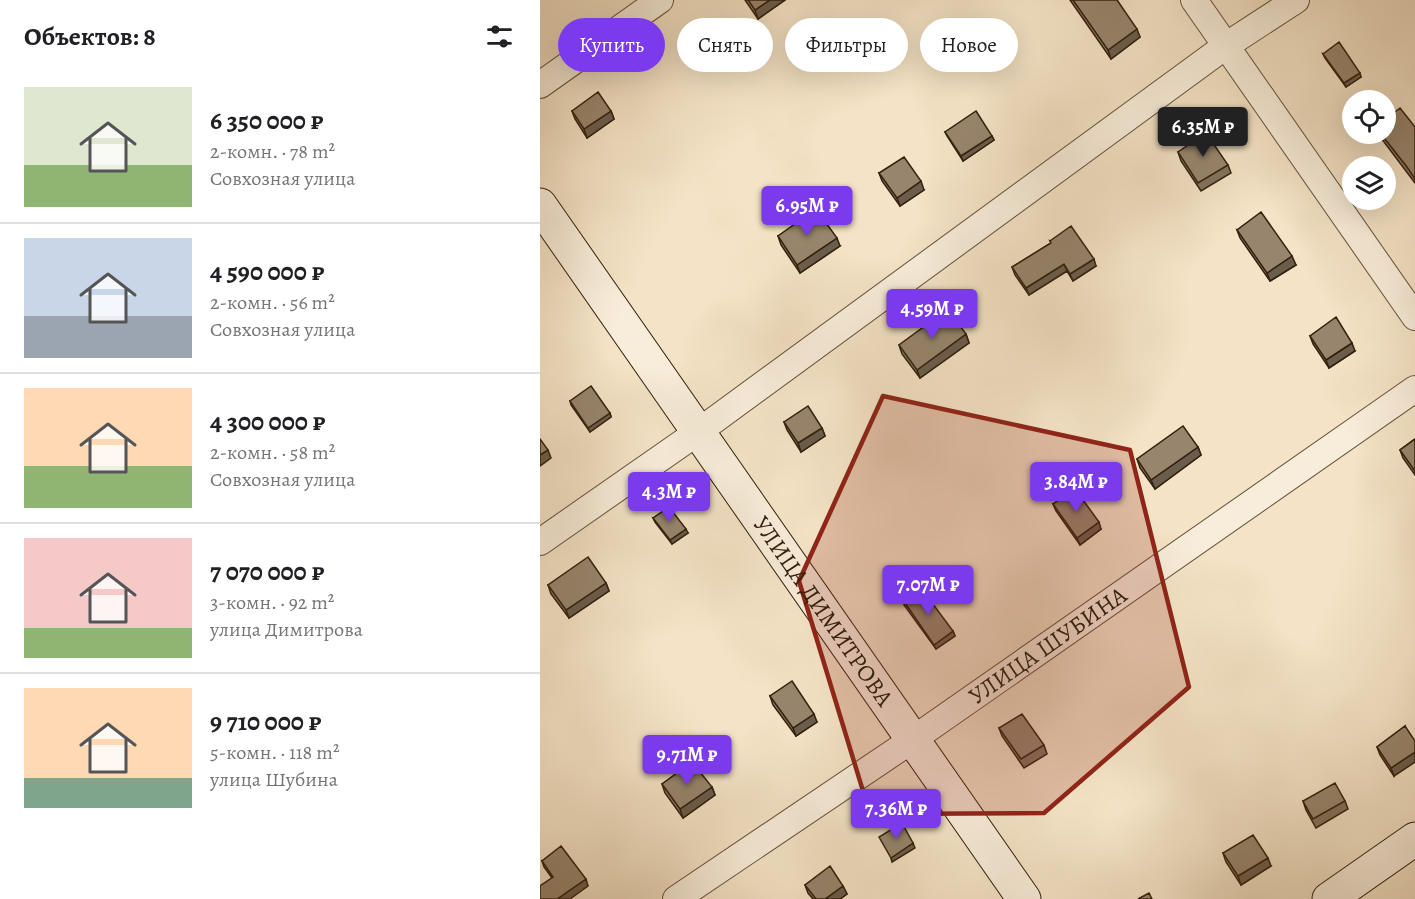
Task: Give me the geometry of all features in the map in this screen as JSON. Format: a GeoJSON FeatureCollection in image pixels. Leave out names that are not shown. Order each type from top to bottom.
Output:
{"type":"FeatureCollection","features":[{"type":"Feature","properties":{"kind":"street"},"geometry":{"type":"LineString","coordinates":[[540,85],[660,0]]}},
{"type":"Feature","properties":{"kind":"street"},"geometry":{"type":"LineString","coordinates":[[1194,0],[1415,317]]}},
{"type":"Feature","properties":{"kind":"street"},"geometry":{"type":"LineString","coordinates":[[540,542],[698,432],[1227,45],[1296,0]]}},
{"type":"Feature","properties":{"kind":"street","name":"УЛИЦА ДИМИТРОВА"},"geometry":{"type":"LineString","coordinates":[[540,205],[1024,899]]}},
{"type":"Feature","properties":{"kind":"street","name":"УЛИЦА ШУБИНА"},"geometry":{"type":"LineString","coordinates":[[676,899],[912,740],[1415,388]]}},
{"type":"Feature","properties":{"kind":"street"},"geometry":{"type":"LineString","coordinates":[[1329,899],[1415,840]]}},
{"type":"Feature","properties":{"kind":"highlighted area"},"geometry":{"type":"Polygon","coordinates":[[[883,396],[1130,450],[1189,687],[1044,813],[870,814],[799,581],[883,396]]]}},
{"type":"Feature","properties":{"kind":"building"},"geometry":{"type":"Polygon","coordinates":[[[748,0],[770,0],[755,10],[748,0]]]}},
{"type":"Feature","properties":{"kind":"building"},"geometry":{"type":"Polygon","coordinates":[[[1073,0],[1117,0],[1137,29],[1108,50],[1073,0]]]}},
{"type":"Feature","properties":{"kind":"building"},"geometry":{"type":"Polygon","coordinates":[[[1339,42],[1360,73],[1344,83],[1323,54],[1339,42]]]}},
{"type":"Feature","properties":{"kind":"building"},"geometry":{"type":"Polygon","coordinates":[[[598,92],[611,111],[584,129],[572,111],[598,92]]]}},
{"type":"Feature","properties":{"kind":"building"},"geometry":{"type":"Polygon","coordinates":[[[1400,108],[1415,127],[1415,179],[1389,144],[1396,144],[1396,111],[1400,108]]]}},
{"type":"Feature","properties":{"kind":"building"},"geometry":{"type":"Polygon","coordinates":[[[976,111],[992,136],[961,156],[945,132],[976,111]]]}},
{"type":"Feature","properties":{"kind":"building"},"geometry":{"type":"Polygon","coordinates":[[[1206,133],[1228,165],[1198,183],[1178,152],[1206,133]]]}},
{"type":"Feature","properties":{"kind":"building"},"geometry":{"type":"Polygon","coordinates":[[[904,157],[921,181],[897,198],[879,173],[904,157]]]}},
{"type":"Feature","properties":{"kind":"building"},"geometry":{"type":"Polygon","coordinates":[[[816,209],[837,238],[797,265],[778,236],[816,209]]]}},
{"type":"Feature","properties":{"kind":"building"},"geometry":{"type":"Polygon","coordinates":[[[1261,212],[1292,256],[1267,273],[1237,230],[1261,212]]]}},
{"type":"Feature","properties":{"kind":"building"},"geometry":{"type":"Polygon","coordinates":[[[1071,226],[1094,259],[1070,274],[1064,264],[1026,288],[1012,267],[1051,243],[1050,241],[1071,226]]]}},
{"type":"Feature","properties":{"kind":"building"},"geometry":{"type":"Polygon","coordinates":[[[948,309],[966,334],[917,370],[899,345],[948,309]]]}},
{"type":"Feature","properties":{"kind":"building"},"geometry":{"type":"Polygon","coordinates":[[[1336,317],[1352,343],[1326,360],[1310,336],[1336,317]]]}},
{"type":"Feature","properties":{"kind":"building"},"geometry":{"type":"Polygon","coordinates":[[[591,386],[610,413],[588,428],[570,401],[591,386]]]}},
{"type":"Feature","properties":{"kind":"building"},"geometry":{"type":"Polygon","coordinates":[[[808,406],[822,428],[798,443],[784,422],[808,406]]]}},
{"type":"Feature","properties":{"kind":"building"},"geometry":{"type":"Polygon","coordinates":[[[1183,426],[1198,447],[1151,480],[1137,459],[1183,426]]]}},
{"type":"Feature","properties":{"kind":"building"},"geometry":{"type":"Polygon","coordinates":[[[540,439],[548,450],[540,455],[540,439]]]}},
{"type":"Feature","properties":{"kind":"building"},"geometry":{"type":"Polygon","coordinates":[[[1415,439],[1415,471],[1400,450],[1415,439]]]}},
{"type":"Feature","properties":{"kind":"building"},"geometry":{"type":"Polygon","coordinates":[[[1075,489],[1099,522],[1077,538],[1053,504],[1075,489]]]}},
{"type":"Feature","properties":{"kind":"building"},"geometry":{"type":"Polygon","coordinates":[[[669,507],[686,529],[670,540],[653,518],[669,507]]]}},
{"type":"Feature","properties":{"kind":"building"},"geometry":{"type":"Polygon","coordinates":[[[588,557],[606,583],[566,610],[548,585],[588,557]]]}},
{"type":"Feature","properties":{"kind":"building"},"geometry":{"type":"Polygon","coordinates":[[[921,588],[953,631],[934,645],[903,600],[921,588]]]}},
{"type":"Feature","properties":{"kind":"building"},"geometry":{"type":"Polygon","coordinates":[[[792,681],[814,714],[793,728],[770,696],[792,681]]]}},
{"type":"Feature","properties":{"kind":"building"},"geometry":{"type":"Polygon","coordinates":[[[1022,714],[1044,745],[1021,759],[999,728],[1022,714]]]}},
{"type":"Feature","properties":{"kind":"building"},"geometry":{"type":"Polygon","coordinates":[[[1405,726],[1415,741],[1415,752],[1391,768],[1377,747],[1405,726]]]}},
{"type":"Feature","properties":{"kind":"building"},"geometry":{"type":"Polygon","coordinates":[[[692,762],[712,787],[680,809],[662,784],[692,762]]]}},
{"type":"Feature","properties":{"kind":"building"},"geometry":{"type":"Polygon","coordinates":[[[1335,783],[1345,801],[1313,819],[1303,801],[1335,783]]]}},
{"type":"Feature","properties":{"kind":"building"},"geometry":{"type":"Polygon","coordinates":[[[902,823],[913,843],[891,858],[879,837],[902,823]]]}},
{"type":"Feature","properties":{"kind":"building"},"geometry":{"type":"Polygon","coordinates":[[[1253,835],[1268,858],[1238,876],[1223,853],[1253,835]]]}},
{"type":"Feature","properties":{"kind":"building"},"geometry":{"type":"Polygon","coordinates":[[[561,846],[586,879],[557,899],[540,899],[540,886],[553,877],[542,861],[561,846]]]}},
{"type":"Feature","properties":{"kind":"building"},"geometry":{"type":"Polygon","coordinates":[[[830,866],[843,886],[825,899],[816,899],[805,885],[830,866]]]}},
{"type":"Feature","properties":{"kind":"building"},"geometry":{"type":"Polygon","coordinates":[[[1149,893],[1152,899],[1138,899],[1149,893]]]}}]}
